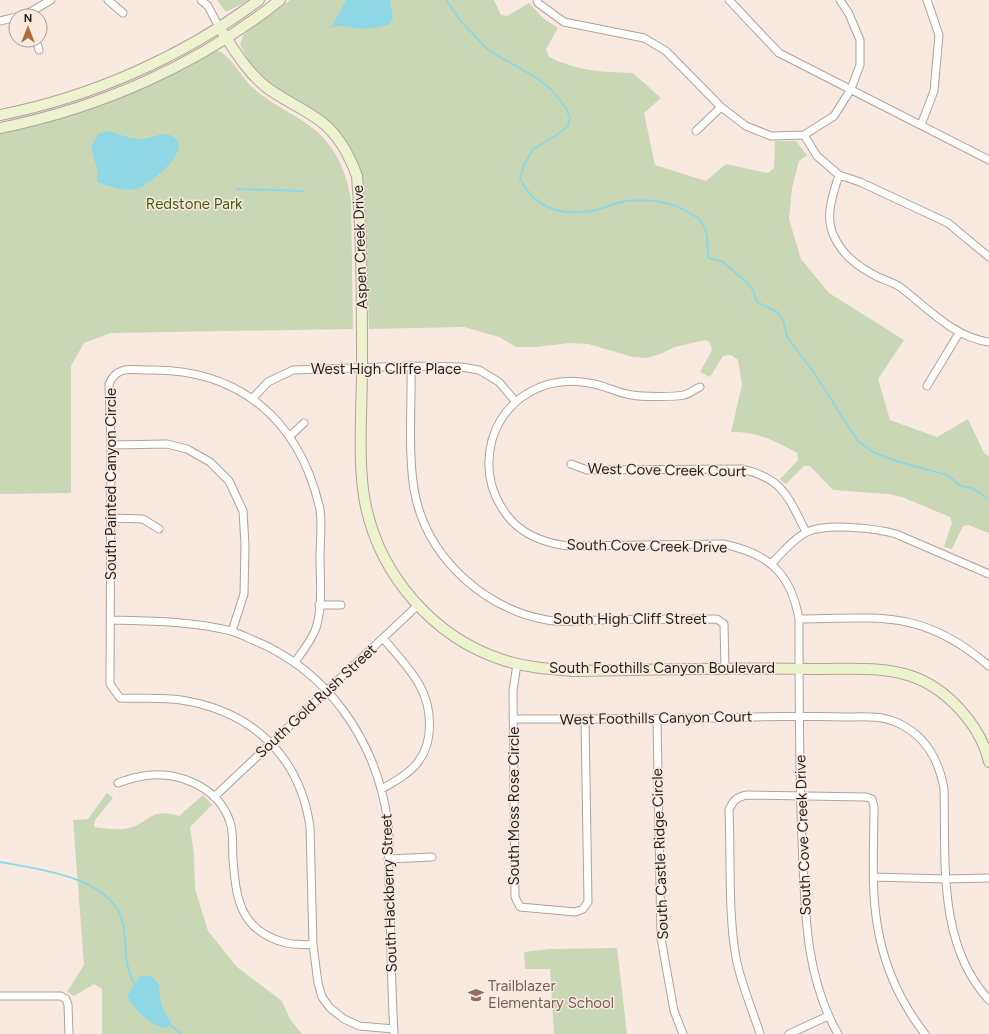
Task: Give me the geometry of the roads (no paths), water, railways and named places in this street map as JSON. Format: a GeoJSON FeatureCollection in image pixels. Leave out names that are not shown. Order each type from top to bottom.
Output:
{"type":"FeatureCollection","features":[{"type":"Feature","properties":{"kind":"street"},"geometry":{"type":"LineString","coordinates":[[38,8],[51,0]]}},
{"type":"Feature","properties":{"kind":"street"},"geometry":{"type":"LineString","coordinates":[[108,0],[122,13]]}},
{"type":"Feature","properties":{"kind":"street","name":"Aspen Creek Drive"},"geometry":{"type":"LineString","coordinates":[[201,0],[208,6],[246,68],[266,87],[323,123],[339,140],[355,170],[357,176],[360,215],[362,367]]}},
{"type":"Feature","properties":{"kind":"street"},"geometry":{"type":"LineString","coordinates":[[0,115],[65,98],[101,86],[168,56],[220,26],[259,0]]}},
{"type":"Feature","properties":{"kind":"street"},"geometry":{"type":"LineString","coordinates":[[0,128],[60,113],[123,91],[177,66],[226,37],[280,0]]}},
{"type":"Feature","properties":{"kind":"street"},"geometry":{"type":"LineString","coordinates":[[537,0],[538,3],[564,22],[644,38],[666,51],[721,107],[746,126],[771,136],[804,135],[834,116],[850,89],[860,65],[860,40],[849,14],[840,0]]}},
{"type":"Feature","properties":{"kind":"street"},"geometry":{"type":"LineString","coordinates":[[729,0],[780,53],[989,160]]}},
{"type":"Feature","properties":{"kind":"street"},"geometry":{"type":"LineString","coordinates":[[921,125],[934,91],[939,35],[927,0]]}},
{"type":"Feature","properties":{"kind":"street"},"geometry":{"type":"LineString","coordinates":[[696,131],[721,107]]}},
{"type":"Feature","properties":{"kind":"street"},"geometry":{"type":"LineString","coordinates":[[804,135],[817,156],[839,175],[860,182],[948,223],[989,257]]}},
{"type":"Feature","properties":{"kind":"street"},"geometry":{"type":"LineString","coordinates":[[839,175],[830,206],[832,232],[841,251],[862,269],[898,286],[959,333],[977,341],[989,342]]}},
{"type":"Feature","properties":{"kind":"street"},"geometry":{"type":"LineString","coordinates":[[927,386],[959,333]]}},
{"type":"Feature","properties":{"kind":"street","name":"West High Cliffe Place"},"geometry":{"type":"LineString","coordinates":[[253,398],[268,382],[292,370],[411,366],[461,367],[478,370],[499,382],[515,401]]}},
{"type":"Feature","properties":{"kind":"street","name":"South High Cliff Street"},"geometry":{"type":"LineString","coordinates":[[411,366],[412,469],[416,499],[425,524],[434,542],[445,559],[458,573],[478,591],[496,603],[520,613],[548,620],[717,619],[724,624],[724,669]]}},
{"type":"Feature","properties":{"kind":"street","name":"South Foothills Canyon Boulevard"},"geometry":{"type":"LineString","coordinates":[[362,367],[362,475],[366,507],[380,550],[392,572],[417,606],[443,628],[472,646],[499,659],[517,664],[573,671],[799,668],[885,670],[910,675],[923,680],[958,708],[974,728],[987,754],[989,762]]}},
{"type":"Feature","properties":{"kind":"street","name":"South Painted Canyon Circle"},"geometry":{"type":"LineString","coordinates":[[272,742],[246,722],[211,707],[180,700],[120,698],[110,684],[111,446],[109,384],[113,375],[121,370],[160,370],[196,374],[228,384],[253,398],[279,422],[290,436],[305,464],[320,506],[320,605],[316,629],[295,662]]}},
{"type":"Feature","properties":{"kind":"street","name":"South Cove Creek Drive"},"geometry":{"type":"LineString","coordinates":[[700,387],[684,395],[633,396],[589,383],[564,380],[535,388],[515,401],[502,419],[494,436],[490,450],[489,462],[491,485],[496,501],[508,517],[520,528],[535,538],[551,544],[568,546],[723,544],[743,548],[772,563],[787,582],[796,600],[799,619],[800,796],[806,927],[810,954],[828,1016],[838,1034]]}},
{"type":"Feature","properties":{"kind":"street"},"geometry":{"type":"LineString","coordinates":[[290,436],[304,423]]}},
{"type":"Feature","properties":{"kind":"street"},"geometry":{"type":"LineString","coordinates":[[111,446],[167,444],[187,449],[210,462],[229,481],[243,511],[246,545],[244,594],[232,631]]}},
{"type":"Feature","properties":{"kind":"street","name":"West Cove Creek Court"},"geometry":{"type":"LineString","coordinates":[[571,464],[587,470],[742,469],[760,473],[780,487],[806,532]]}},
{"type":"Feature","properties":{"kind":"street"},"geometry":{"type":"LineString","coordinates":[[111,518],[144,519],[159,529]]}},
{"type":"Feature","properties":{"kind":"street"},"geometry":{"type":"LineString","coordinates":[[772,563],[785,549],[806,532],[826,526],[885,531],[989,574]]}},
{"type":"Feature","properties":{"kind":"street"},"geometry":{"type":"LineString","coordinates":[[320,605],[341,605]]}},
{"type":"Feature","properties":{"kind":"street","name":"South Gold Rush Street"},"geometry":{"type":"LineString","coordinates":[[214,797],[417,606]]}},
{"type":"Feature","properties":{"kind":"street"},"geometry":{"type":"LineString","coordinates":[[799,619],[898,619],[936,630],[958,642],[989,666]]}},
{"type":"Feature","properties":{"kind":"street","name":"South Hackberry Street"},"geometry":{"type":"LineString","coordinates":[[111,620],[185,622],[232,631],[266,645],[295,662],[328,690],[360,736],[382,788],[388,824],[394,1032]]}},
{"type":"Feature","properties":{"kind":"street"},"geometry":{"type":"LineString","coordinates":[[382,788],[402,778],[418,762],[426,746],[430,728],[429,708],[420,686],[383,638]]}},
{"type":"Feature","properties":{"kind":"street","name":"South Moss Rose Circle"},"geometry":{"type":"LineString","coordinates":[[517,664],[513,691],[515,897],[520,907],[575,912],[583,909],[588,902],[585,719]]}},
{"type":"Feature","properties":{"kind":"street"},"geometry":{"type":"LineString","coordinates":[[799,716],[878,718],[897,723],[914,732],[927,745],[941,773],[944,790],[947,902],[958,949],[969,972],[989,1000]]}},
{"type":"Feature","properties":{"kind":"street","name":"West Foothills Canyon Court"},"geometry":{"type":"LineString","coordinates":[[513,719],[657,719],[799,716]]}},
{"type":"Feature","properties":{"kind":"street","name":"South Castle Ridge Circle"},"geometry":{"type":"LineString","coordinates":[[657,719],[661,938],[674,1010],[683,1034]]}},
{"type":"Feature","properties":{"kind":"street"},"geometry":{"type":"LineString","coordinates":[[272,742],[295,777],[307,808],[310,827],[313,945],[318,983],[322,997],[330,1008],[344,1019],[359,1026],[394,1032]]}},
{"type":"Feature","properties":{"kind":"street"},"geometry":{"type":"LineString","coordinates":[[118,784],[139,776],[173,776],[200,784],[224,809],[231,823],[235,888],[244,916],[268,936],[287,943],[313,945]]}},
{"type":"Feature","properties":{"kind":"street"},"geometry":{"type":"LineString","coordinates":[[760,1034],[745,995],[733,932],[730,810],[732,802],[738,797],[800,796],[866,797],[872,799],[874,807],[874,877],[877,922],[889,971],[910,1015],[925,1034]]}},
{"type":"Feature","properties":{"kind":"street"},"geometry":{"type":"LineString","coordinates":[[388,859],[432,857]]}},
{"type":"Feature","properties":{"kind":"street"},"geometry":{"type":"LineString","coordinates":[[874,877],[946,879],[989,878]]}},
{"type":"Feature","properties":{"kind":"street"},"geometry":{"type":"LineString","coordinates":[[0,996],[61,996],[66,998],[68,1005],[69,1034]]}},
{"type":"Feature","properties":{"kind":"street"},"geometry":{"type":"LineString","coordinates":[[789,1034],[828,1016]]}},
{"type":"Feature","properties":{"kind":"water"},"geometry":{"type":"Polygon","coordinates":[[[346,0],[390,0],[393,18],[390,24],[373,28],[359,29],[338,26],[331,28],[346,0]]]}},
{"type":"Feature","properties":{"kind":"water"},"geometry":{"type":"Polygon","coordinates":[[[107,131],[138,139],[146,139],[164,134],[172,136],[178,142],[178,149],[175,157],[168,166],[142,186],[132,190],[111,187],[97,182],[97,169],[91,147],[98,134],[107,131]]]}},
{"type":"Feature","properties":{"kind":"water"},"geometry":{"type":"Polygon","coordinates":[[[140,976],[152,976],[159,985],[161,1005],[171,1023],[167,1028],[161,1027],[144,1017],[134,1007],[127,996],[140,976]]]}},
{"type":"Feature","properties":{"kind":"waterway"},"geometry":{"type":"LineString","coordinates":[[446,0],[459,19],[488,50],[537,78],[552,90],[566,108],[570,118],[568,126],[557,135],[533,149],[524,165],[520,178],[532,196],[540,203],[549,207],[569,212],[591,211],[626,201],[642,200],[674,205],[696,217],[700,220],[705,229],[709,258],[723,262],[753,290],[757,302],[777,312],[783,320],[787,337],[813,371],[857,440],[873,452],[896,461],[947,475],[961,486],[972,488],[989,499]]}},
{"type":"Feature","properties":{"kind":"waterway"},"geometry":{"type":"LineString","coordinates":[[237,189],[303,191]]}},
{"type":"Feature","properties":{"kind":"waterway"},"geometry":{"type":"LineString","coordinates":[[0,862],[53,872],[72,878],[105,895],[117,908],[123,924],[127,963],[131,977],[135,984]]}},
{"type":"Feature","properties":{"kind":"waterway"},"geometry":{"type":"LineString","coordinates":[[169,1024],[182,1034]]}},
{"type":"Feature","properties":{"kind":"place","name":"Trailblazer Elementary School"},"geometry":{"type":"Point","coordinates":[476,995]}},
{"type":"Feature","properties":{"kind":"park label","name":"Redstone Park"},"geometry":{"type":"Point","coordinates":[194,204]}}]}
